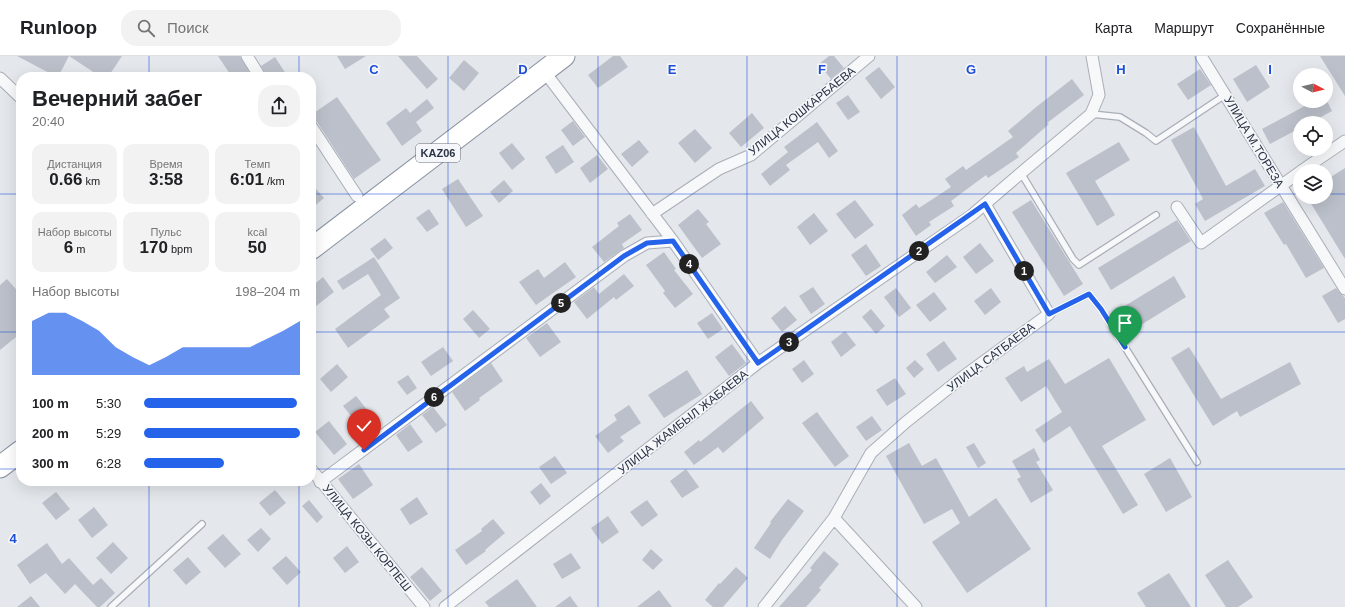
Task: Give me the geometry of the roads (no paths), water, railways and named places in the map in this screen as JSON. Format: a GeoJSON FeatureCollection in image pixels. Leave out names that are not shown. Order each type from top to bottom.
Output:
{"type":"FeatureCollection","features":[{"type":"Feature","properties":{"kind":"highway","name":"KАZ06"},"geometry":{"type":"LineString","coordinates":[[316,227],[357,196],[542,64],[564,56]]}},
{"type":"Feature","properties":{"kind":"highway","name":"KАZ06"},"geometry":{"type":"LineString","coordinates":[[316,245],[542,64]]}},
{"type":"Feature","properties":{"kind":"highway"},"geometry":{"type":"LineString","coordinates":[[0,467],[16,455]]}},
{"type":"Feature","properties":{"kind":"highway"},"geometry":{"type":"LineString","coordinates":[[0,484],[16,472]]}},
{"type":"Feature","properties":{"kind":"street"},"geometry":{"type":"LineString","coordinates":[[247,56],[257,72]]}},
{"type":"Feature","properties":{"kind":"street","name":"УЛИЦА КОШКАРБАЕВА"},"geometry":{"type":"LineString","coordinates":[[652,214],[719,169],[751,155],[869,56]]}},
{"type":"Feature","properties":{"kind":"street"},"geometry":{"type":"LineString","coordinates":[[1049,314],[985,204],[1091,114],[1099,95],[1092,56]]}},
{"type":"Feature","properties":{"kind":"street","name":"УЛИЦА М.ТОРЕЗА"},"geometry":{"type":"LineString","coordinates":[[1201,56],[1345,289]]}},
{"type":"Feature","properties":{"kind":"street"},"geometry":{"type":"LineString","coordinates":[[542,64],[673,241],[758,363]]}},
{"type":"Feature","properties":{"kind":"street"},"geometry":{"type":"LineString","coordinates":[[0,78],[16,93]]}},
{"type":"Feature","properties":{"kind":"street"},"geometry":{"type":"LineString","coordinates":[[316,134],[357,196]]}},
{"type":"Feature","properties":{"kind":"street"},"geometry":{"type":"LineString","coordinates":[[1310,164],[1345,141]]}},
{"type":"Feature","properties":{"kind":"street"},"geometry":{"type":"LineString","coordinates":[[1178,207],[1201,243],[1293,176]]}},
{"type":"Feature","properties":{"kind":"street","name":"УЛИЦА ЖАМБЫЛ ЖАБАЕВА"},"geometry":{"type":"LineString","coordinates":[[445,607],[758,363],[985,204]]}},
{"type":"Feature","properties":{"kind":"street"},"geometry":{"type":"LineString","coordinates":[[320,482],[624,256],[647,243],[673,241]]}},
{"type":"Feature","properties":{"kind":"street","name":"УЛИЦА САТБАЕВА"},"geometry":{"type":"LineString","coordinates":[[834,518],[871,453],[906,422],[964,376],[1049,314]]}},
{"type":"Feature","properties":{"kind":"street","name":"УЛИЦА КОЗЫ КОРПЕШ"},"geometry":{"type":"LineString","coordinates":[[316,476],[424,607]]}},
{"type":"Feature","properties":{"kind":"street"},"geometry":{"type":"LineString","coordinates":[[764,607],[834,518],[916,607]]}},
{"type":"Feature","properties":{"kind":"lane"},"geometry":{"type":"LineString","coordinates":[[1091,114],[1120,117],[1146,132],[1156,141],[1225,95]]}},
{"type":"Feature","properties":{"kind":"lane"},"geometry":{"type":"LineString","coordinates":[[1021,173],[1073,259],[1079,265],[1156,216]]}},
{"type":"Feature","properties":{"kind":"lane"},"geometry":{"type":"LineString","coordinates":[[1049,314],[1089,294],[1101,309],[1197,462]]}},
{"type":"Feature","properties":{"kind":"lane"},"geometry":{"type":"LineString","coordinates":[[111,607],[202,524]]}}]}
